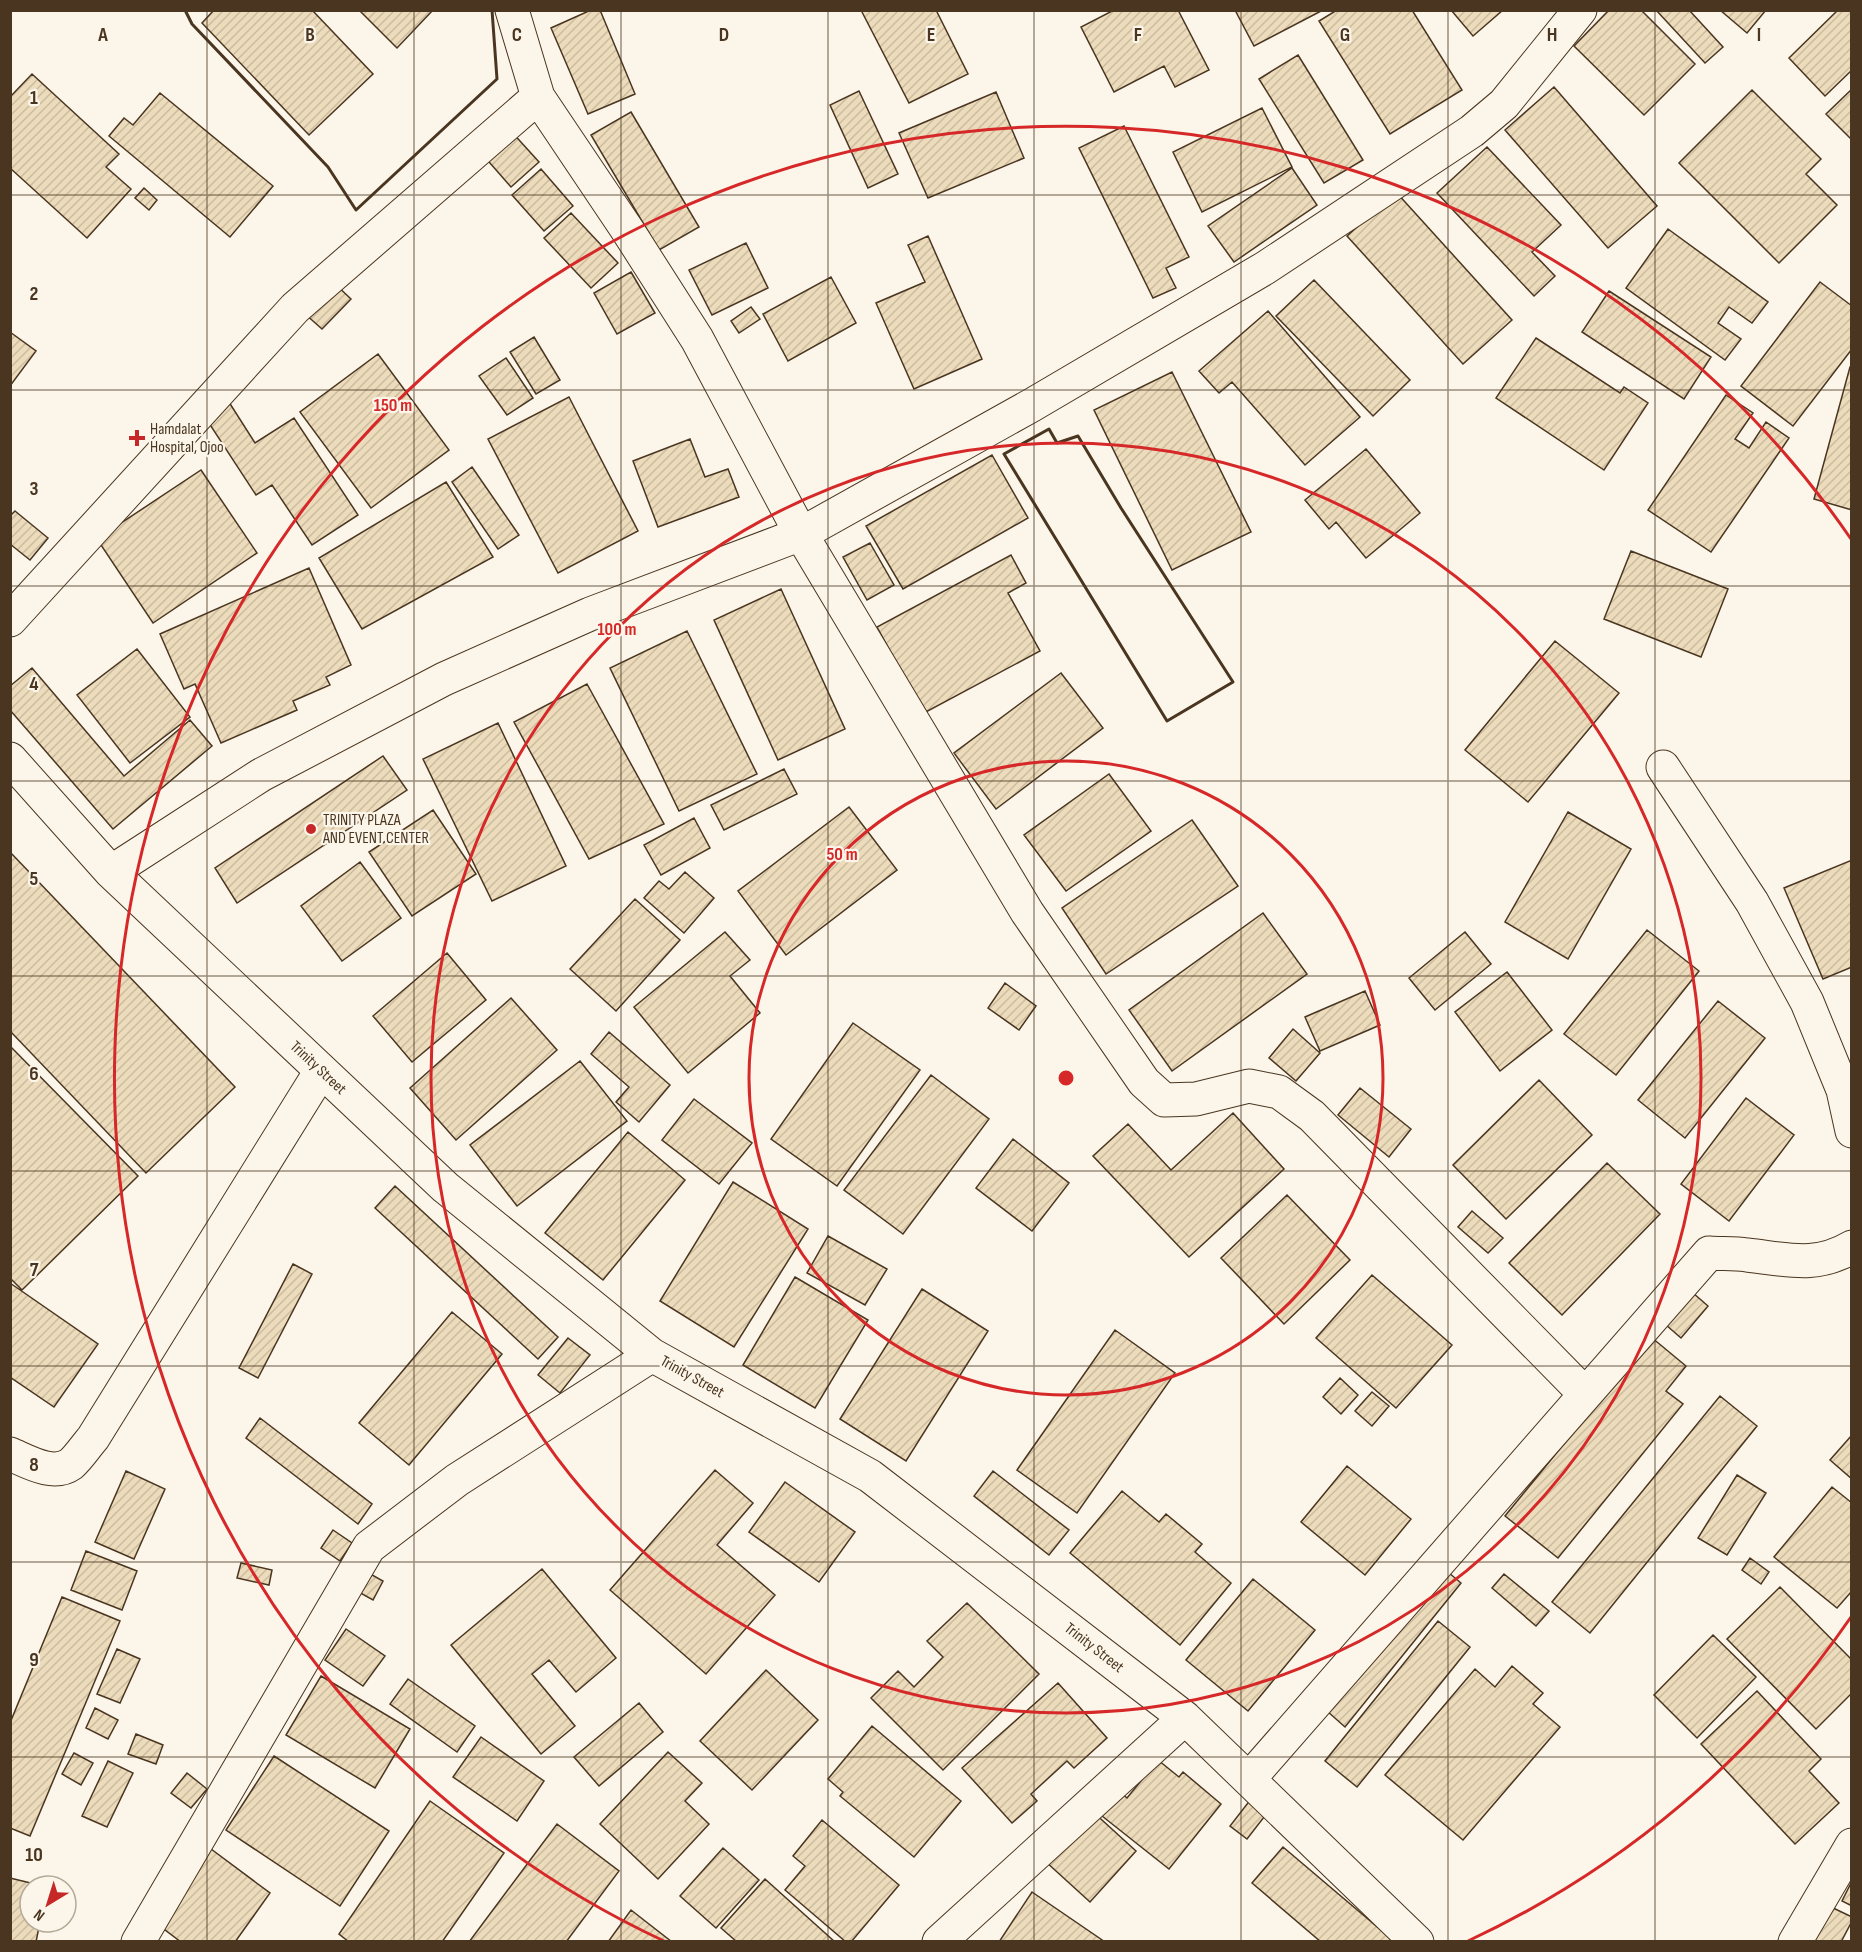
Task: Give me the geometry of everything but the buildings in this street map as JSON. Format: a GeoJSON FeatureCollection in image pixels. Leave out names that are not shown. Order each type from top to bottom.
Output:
{"type":"FeatureCollection","features":[{"type":"Feature","properties":{"kind":"street"},"geometry":{"type":"LineString","coordinates":[[512,10],[538,97],[697,339],[801,534],[1027,912],[1144,1082],[1164,1100],[1196,1099],[1249,1086],[1280,1092],[1312,1116],[1585,1394]]}},
{"type":"Feature","properties":{"kind":"street"},"geometry":{"type":"LineString","coordinates":[[111,872],[261,775],[444,679],[590,614],[801,534],[1032,405],[1264,268],[1463,137],[1504,104],[1580,10]]}},
{"type":"Feature","properties":{"kind":"street"},"geometry":{"type":"LineString","coordinates":[[10,620],[295,308],[538,97]]}},
{"type":"Feature","properties":{"kind":"street","name":"Trinity Street"},"geometry":{"type":"LineString","coordinates":[[10,759],[111,872],[445,1187],[652,1355],[870,1476],[1185,1718],[1417,1941]]}},
{"type":"Feature","properties":{"kind":"street"},"geometry":{"type":"LineString","coordinates":[[1663,767],[1752,902],[1806,1002],[1843,1090],[1851,1131]]}},
{"type":"Feature","properties":{"kind":"street"},"geometry":{"type":"LineString","coordinates":[[10,1454],[36,1466],[56,1469],[70,1465],[93,1438],[321,1071]]}},
{"type":"Feature","properties":{"kind":"street"},"geometry":{"type":"LineString","coordinates":[[1249,1779],[1709,1254],[1745,1254],[1796,1262],[1836,1256],[1851,1247]]}},
{"type":"Feature","properties":{"kind":"street"},"geometry":{"type":"LineString","coordinates":[[143,1939],[369,1547],[457,1480],[652,1355]]}},
{"type":"Feature","properties":{"kind":"street"},"geometry":{"type":"LineString","coordinates":[[939,1941],[1185,1718]]}},
{"type":"Feature","properties":{"kind":"street"},"geometry":{"type":"LineString","coordinates":[[1795,1941],[1851,1845]]}},
{"type":"Feature","properties":{"kind":"wall"},"geometry":{"type":"LineString","coordinates":[[185,10],[192,24],[328,167],[356,210],[497,79],[492,10]]}},
{"type":"Feature","properties":{"kind":"wall"},"geometry":{"type":"LineString","coordinates":[[1049,429],[1057,443],[1078,436],[1121,508],[1233,682],[1167,721],[1004,454],[1049,429]]}},
{"type":"Feature","properties":{"kind":"place","name":"Hamdalat Hospital, Ojoo"},"geometry":{"type":"Point","coordinates":[137,438]}},
{"type":"Feature","properties":{"kind":"place","name":"TRINITY PLAZA AND EVENT CENTER"},"geometry":{"type":"Point","coordinates":[311,829]}}]}
